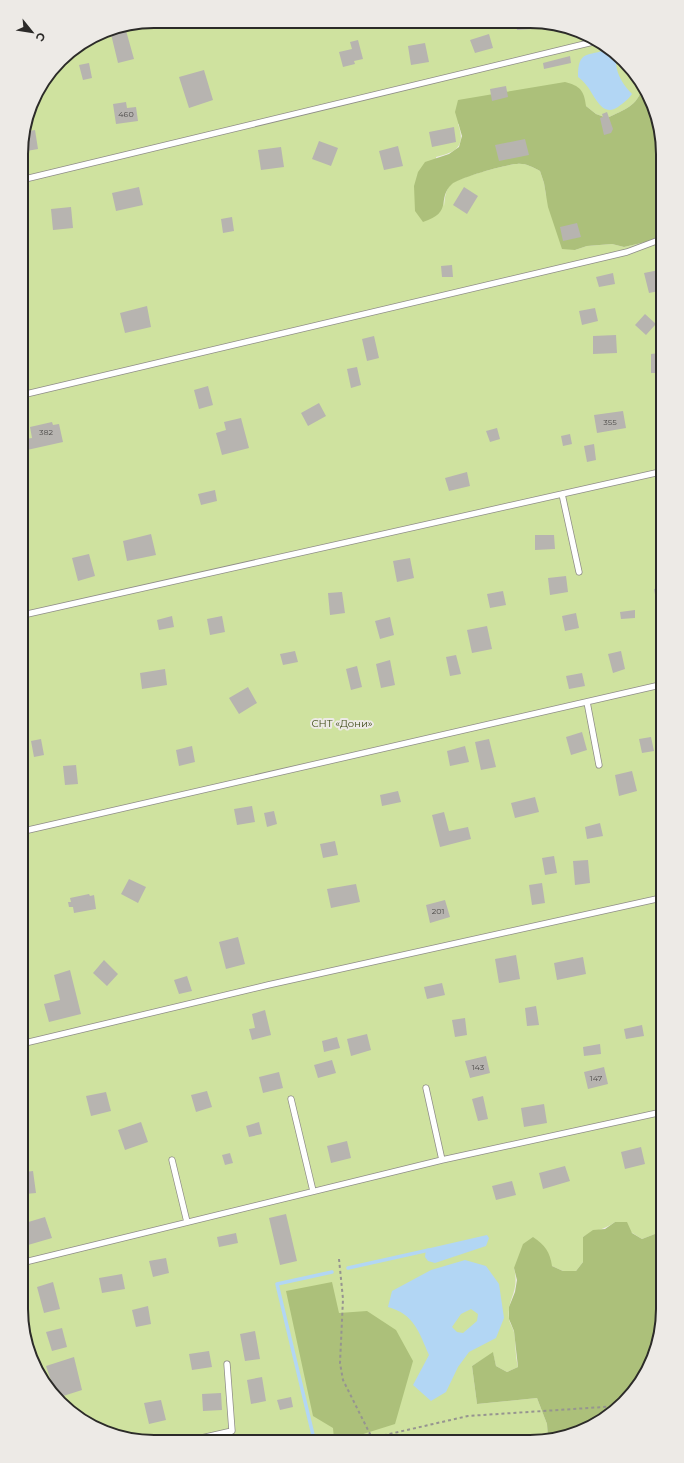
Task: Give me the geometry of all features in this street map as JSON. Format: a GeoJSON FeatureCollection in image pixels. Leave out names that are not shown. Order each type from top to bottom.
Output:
{"type":"FeatureCollection","features":[{"type":"Feature","properties":{"kind":"lane"},"geometry":{"type":"LineString","coordinates":[[28,178],[589,43]]}},
{"type":"Feature","properties":{"kind":"lane"},"geometry":{"type":"LineString","coordinates":[[28,394],[627,252],[656,241]]}},
{"type":"Feature","properties":{"kind":"lane"},"geometry":{"type":"LineString","coordinates":[[28,614],[656,473]]}},
{"type":"Feature","properties":{"kind":"lane"},"geometry":{"type":"LineString","coordinates":[[562,494],[579,572]]}},
{"type":"Feature","properties":{"kind":"lane"},"geometry":{"type":"LineString","coordinates":[[28,830],[656,686]]}},
{"type":"Feature","properties":{"kind":"lane"},"geometry":{"type":"LineString","coordinates":[[587,702],[599,765]]}},
{"type":"Feature","properties":{"kind":"lane"},"geometry":{"type":"LineString","coordinates":[[28,1042],[268,985],[656,899]]}},
{"type":"Feature","properties":{"kind":"lane"},"geometry":{"type":"LineString","coordinates":[[426,1088],[442,1160]]}},
{"type":"Feature","properties":{"kind":"lane"},"geometry":{"type":"LineString","coordinates":[[291,1099],[313,1191]]}},
{"type":"Feature","properties":{"kind":"lane"},"geometry":{"type":"LineString","coordinates":[[28,1261],[442,1160],[656,1113]]}},
{"type":"Feature","properties":{"kind":"lane"},"geometry":{"type":"LineString","coordinates":[[172,1160],[187,1222]]}},
{"type":"Feature","properties":{"kind":"lane"},"geometry":{"type":"LineString","coordinates":[[214,1435],[232,1431],[228,1364]]}},
{"type":"Feature","properties":{"kind":"path"},"geometry":{"type":"LineString","coordinates":[[339,1259],[343,1299],[340,1363],[343,1380],[370,1435]]}},
{"type":"Feature","properties":{"kind":"path"},"geometry":{"type":"LineString","coordinates":[[385,1435],[468,1416],[610,1407]]}},
{"type":"Feature","properties":{"kind":"green space","name":"СНТ «Дони»"},"geometry":{"type":"Polygon","coordinates":[[[154,28],[539,28],[555,30],[571,35],[600,49],[625,71],[640,93],[634,103],[607,118],[596,114],[586,106],[458,124],[461,138],[458,147],[449,153],[436,157],[444,206],[448,188],[452,183],[494,169],[523,164],[540,171],[546,195],[575,250],[587,246],[612,244],[624,247],[656,240],[656,1234],[642,1239],[615,1222],[583,1237],[583,1262],[576,1271],[563,1271],[552,1266],[514,1268],[515,1289],[510,1305],[509,1318],[514,1332],[518,1367],[507,1372],[496,1366],[493,1353],[472,1366],[477,1404],[537,1398],[547,1424],[548,1434],[530,1435],[154,1435],[129,1433],[98,1422],[71,1404],[54,1386],[45,1372],[32,1342],[28,1309],[28,145],[32,121],[41,98],[54,77],[77,54],[91,45],[121,32],[154,28]]]}},
{"type":"Feature","properties":{"kind":"green space"},"geometry":{"type":"Polygon","coordinates":[[[565,82],[578,87],[584,96],[586,106],[596,114],[607,118],[634,103],[640,93],[652,121],[655,137],[656,240],[624,247],[612,244],[587,246],[575,250],[562,249],[548,207],[544,183],[540,171],[523,164],[494,169],[456,181],[447,190],[442,210],[432,218],[423,222],[415,211],[414,186],[418,172],[425,162],[449,154],[459,147],[462,136],[455,112],[458,100],[565,82]]]}},
{"type":"Feature","properties":{"kind":"green space"},"geometry":{"type":"Polygon","coordinates":[[[615,1222],[627,1222],[632,1233],[642,1239],[656,1234],[656,1318],[654,1334],[649,1350],[639,1372],[630,1386],[613,1404],[586,1422],[563,1431],[548,1434],[547,1424],[537,1398],[477,1404],[472,1366],[493,1352],[496,1366],[507,1372],[518,1367],[514,1331],[509,1319],[509,1307],[515,1292],[517,1280],[514,1268],[523,1244],[533,1237],[546,1249],[552,1266],[563,1271],[576,1271],[583,1262],[583,1237],[593,1230],[605,1229],[615,1222]]]}},
{"type":"Feature","properties":{"kind":"green space"},"geometry":{"type":"Polygon","coordinates":[[[332,1282],[339,1313],[367,1311],[396,1330],[413,1361],[395,1424],[360,1435],[334,1435],[333,1428],[313,1416],[286,1291],[332,1282]]]}},
{"type":"Feature","properties":{"kind":"water"},"geometry":{"type":"Polygon","coordinates":[[[601,51],[616,62],[619,76],[632,94],[624,103],[612,110],[603,108],[586,85],[578,77],[578,68],[582,58],[601,51]]]}},
{"type":"Feature","properties":{"kind":"water"},"geometry":{"type":"Polygon","coordinates":[[[487,1235],[489,1238],[486,1246],[435,1263],[428,1261],[425,1257],[426,1249],[487,1235]]]}},
{"type":"Feature","properties":{"kind":"water"},"geometry":{"type":"Polygon","coordinates":[[[465,1260],[486,1266],[499,1284],[504,1318],[496,1338],[469,1352],[458,1367],[446,1392],[431,1401],[413,1385],[429,1355],[422,1339],[410,1319],[397,1310],[388,1307],[392,1291],[431,1270],[465,1260]],[[471,1309],[461,1314],[452,1327],[457,1332],[463,1333],[477,1321],[478,1314],[471,1309]]]}},
{"type":"Feature","properties":{"kind":"building"},"geometry":{"type":"Polygon","coordinates":[[[517,28],[534,28],[534,29],[517,30],[517,28]]]}},
{"type":"Feature","properties":{"kind":"building"},"geometry":{"type":"Polygon","coordinates":[[[126,31],[134,59],[118,63],[111,36],[126,31]]]}},
{"type":"Feature","properties":{"kind":"building"},"geometry":{"type":"Polygon","coordinates":[[[489,34],[493,48],[475,53],[470,40],[489,34]]]}},
{"type":"Feature","properties":{"kind":"building"},"geometry":{"type":"Polygon","coordinates":[[[358,40],[363,59],[354,61],[355,64],[343,67],[339,52],[352,49],[350,42],[358,40]]]}},
{"type":"Feature","properties":{"kind":"building"},"geometry":{"type":"Polygon","coordinates":[[[425,43],[429,62],[411,65],[408,46],[425,43]]]}},
{"type":"Feature","properties":{"kind":"building"},"geometry":{"type":"Polygon","coordinates":[[[570,56],[571,63],[544,69],[543,63],[570,56]]]}},
{"type":"Feature","properties":{"kind":"building"},"geometry":{"type":"Polygon","coordinates":[[[89,63],[92,78],[83,80],[79,65],[89,63]]]}},
{"type":"Feature","properties":{"kind":"building"},"geometry":{"type":"Polygon","coordinates":[[[204,70],[213,100],[189,108],[179,77],[204,70]]]}},
{"type":"Feature","properties":{"kind":"building"},"geometry":{"type":"Polygon","coordinates":[[[506,86],[508,97],[492,101],[490,89],[506,86]]]}},
{"type":"Feature","properties":{"kind":"building"},"geometry":{"type":"Polygon","coordinates":[[[126,102],[127,108],[136,107],[138,121],[116,124],[113,104],[126,102]]]}},
{"type":"Feature","properties":{"kind":"building"},"geometry":{"type":"Polygon","coordinates":[[[607,112],[613,129],[611,133],[604,135],[600,118],[603,117],[602,114],[607,112]]]}},
{"type":"Feature","properties":{"kind":"building"},"geometry":{"type":"Polygon","coordinates":[[[454,127],[456,142],[432,147],[429,132],[454,127]]]}},
{"type":"Feature","properties":{"kind":"building"},"geometry":{"type":"Polygon","coordinates":[[[35,130],[38,149],[28,151],[28,145],[30,131],[35,130]]]}},
{"type":"Feature","properties":{"kind":"building"},"geometry":{"type":"Polygon","coordinates":[[[525,139],[529,155],[499,161],[495,145],[525,139]]]}},
{"type":"Feature","properties":{"kind":"building"},"geometry":{"type":"Polygon","coordinates":[[[319,141],[338,148],[331,166],[312,159],[319,141]]]}},
{"type":"Feature","properties":{"kind":"building"},"geometry":{"type":"Polygon","coordinates":[[[398,146],[403,166],[384,170],[379,151],[398,146]]]}},
{"type":"Feature","properties":{"kind":"building"},"geometry":{"type":"Polygon","coordinates":[[[281,147],[284,167],[261,170],[258,150],[281,147]]]}},
{"type":"Feature","properties":{"kind":"building"},"geometry":{"type":"Polygon","coordinates":[[[139,187],[143,205],[116,211],[112,193],[139,187]]]}},
{"type":"Feature","properties":{"kind":"building"},"geometry":{"type":"Polygon","coordinates":[[[464,187],[478,196],[467,214],[453,205],[464,187]]]}},
{"type":"Feature","properties":{"kind":"building"},"geometry":{"type":"Polygon","coordinates":[[[71,207],[73,228],[53,230],[51,209],[71,207]]]}},
{"type":"Feature","properties":{"kind":"building"},"geometry":{"type":"Polygon","coordinates":[[[232,217],[234,231],[223,233],[221,219],[232,217]]]}},
{"type":"Feature","properties":{"kind":"building"},"geometry":{"type":"Polygon","coordinates":[[[577,223],[581,237],[563,241],[560,227],[577,223]]]}},
{"type":"Feature","properties":{"kind":"building"},"geometry":{"type":"Polygon","coordinates":[[[452,265],[453,277],[442,277],[441,266],[452,265]]]}},
{"type":"Feature","properties":{"kind":"building"},"geometry":{"type":"Polygon","coordinates":[[[656,271],[656,292],[649,293],[644,273],[656,271]]]}},
{"type":"Feature","properties":{"kind":"building"},"geometry":{"type":"Polygon","coordinates":[[[613,273],[615,284],[599,287],[596,277],[613,273]]]}},
{"type":"Feature","properties":{"kind":"building"},"geometry":{"type":"Polygon","coordinates":[[[147,306],[151,327],[125,333],[120,313],[147,306]]]}},
{"type":"Feature","properties":{"kind":"building"},"geometry":{"type":"Polygon","coordinates":[[[595,308],[598,321],[582,325],[579,311],[595,308]]]}},
{"type":"Feature","properties":{"kind":"building"},"geometry":{"type":"Polygon","coordinates":[[[645,314],[656,324],[646,335],[635,325],[645,314]]]}},
{"type":"Feature","properties":{"kind":"building"},"geometry":{"type":"Polygon","coordinates":[[[616,335],[617,353],[593,354],[593,336],[616,335]]]}},
{"type":"Feature","properties":{"kind":"building"},"geometry":{"type":"Polygon","coordinates":[[[374,336],[379,358],[367,361],[362,339],[374,336]]]}},
{"type":"Feature","properties":{"kind":"building"},"geometry":{"type":"Polygon","coordinates":[[[656,353],[656,373],[651,373],[651,354],[656,353]]]}},
{"type":"Feature","properties":{"kind":"building"},"geometry":{"type":"Polygon","coordinates":[[[357,367],[361,385],[351,388],[347,369],[357,367]]]}},
{"type":"Feature","properties":{"kind":"building"},"geometry":{"type":"Polygon","coordinates":[[[208,386],[213,405],[199,409],[194,390],[208,386]]]}},
{"type":"Feature","properties":{"kind":"building"},"geometry":{"type":"Polygon","coordinates":[[[319,403],[326,416],[308,426],[301,413],[319,403]]]}},
{"type":"Feature","properties":{"kind":"building"},"geometry":{"type":"Polygon","coordinates":[[[623,411],[626,428],[597,433],[594,415],[623,411]]]}},
{"type":"Feature","properties":{"kind":"building"},"geometry":{"type":"Polygon","coordinates":[[[241,418],[249,448],[222,455],[216,433],[226,430],[224,422],[241,418]]]}},
{"type":"Feature","properties":{"kind":"building"},"geometry":{"type":"Polygon","coordinates":[[[52,422],[53,425],[59,424],[63,442],[28,450],[28,438],[32,438],[30,427],[52,422]]]}},
{"type":"Feature","properties":{"kind":"building"},"geometry":{"type":"Polygon","coordinates":[[[497,428],[500,439],[490,442],[486,431],[497,428]]]}},
{"type":"Feature","properties":{"kind":"building"},"geometry":{"type":"Polygon","coordinates":[[[570,434],[572,444],[563,446],[561,436],[570,434]]]}},
{"type":"Feature","properties":{"kind":"building"},"geometry":{"type":"Polygon","coordinates":[[[594,444],[596,460],[587,462],[584,446],[594,444]]]}},
{"type":"Feature","properties":{"kind":"building"},"geometry":{"type":"Polygon","coordinates":[[[467,472],[470,486],[449,491],[445,478],[467,472]]]}},
{"type":"Feature","properties":{"kind":"building"},"geometry":{"type":"Polygon","coordinates":[[[215,490],[217,501],[201,505],[198,494],[215,490]]]}},
{"type":"Feature","properties":{"kind":"building"},"geometry":{"type":"Polygon","coordinates":[[[151,534],[156,555],[127,561],[123,541],[151,534]]]}},
{"type":"Feature","properties":{"kind":"building"},"geometry":{"type":"Polygon","coordinates":[[[535,535],[554,535],[555,549],[535,550],[535,535]]]}},
{"type":"Feature","properties":{"kind":"building"},"geometry":{"type":"Polygon","coordinates":[[[89,554],[95,576],[78,581],[72,558],[89,554]]]}},
{"type":"Feature","properties":{"kind":"building"},"geometry":{"type":"Polygon","coordinates":[[[410,558],[414,578],[397,582],[393,561],[410,558]]]}},
{"type":"Feature","properties":{"kind":"building"},"geometry":{"type":"Polygon","coordinates":[[[566,576],[568,592],[550,595],[548,578],[566,576]]]}},
{"type":"Feature","properties":{"kind":"building"},"geometry":{"type":"Polygon","coordinates":[[[654,589],[656,589],[656,600],[654,589]]]}},
{"type":"Feature","properties":{"kind":"building"},"geometry":{"type":"Polygon","coordinates":[[[503,591],[506,605],[490,608],[487,594],[503,591]]]}},
{"type":"Feature","properties":{"kind":"building"},"geometry":{"type":"Polygon","coordinates":[[[342,592],[345,613],[330,615],[328,593],[342,592]]]}},
{"type":"Feature","properties":{"kind":"building"},"geometry":{"type":"Polygon","coordinates":[[[635,610],[635,618],[621,619],[620,612],[635,610]]]}},
{"type":"Feature","properties":{"kind":"building"},"geometry":{"type":"Polygon","coordinates":[[[576,613],[579,628],[565,631],[562,616],[576,613]]]}},
{"type":"Feature","properties":{"kind":"building"},"geometry":{"type":"Polygon","coordinates":[[[172,616],[174,627],[159,630],[157,620],[172,616]]]}},
{"type":"Feature","properties":{"kind":"building"},"geometry":{"type":"Polygon","coordinates":[[[222,616],[225,632],[210,635],[207,619],[222,616]]]}},
{"type":"Feature","properties":{"kind":"building"},"geometry":{"type":"Polygon","coordinates":[[[390,617],[394,635],[380,639],[375,621],[390,617]]]}},
{"type":"Feature","properties":{"kind":"building"},"geometry":{"type":"Polygon","coordinates":[[[487,626],[492,649],[472,653],[467,630],[487,626]]]}},
{"type":"Feature","properties":{"kind":"building"},"geometry":{"type":"Polygon","coordinates":[[[295,651],[298,662],[283,665],[280,654],[295,651]]]}},
{"type":"Feature","properties":{"kind":"building"},"geometry":{"type":"Polygon","coordinates":[[[621,651],[625,669],[613,673],[608,654],[621,651]]]}},
{"type":"Feature","properties":{"kind":"building"},"geometry":{"type":"Polygon","coordinates":[[[456,655],[461,674],[450,676],[446,657],[456,655]]]}},
{"type":"Feature","properties":{"kind":"building"},"geometry":{"type":"Polygon","coordinates":[[[390,660],[395,685],[381,688],[376,664],[390,660]]]}},
{"type":"Feature","properties":{"kind":"building"},"geometry":{"type":"Polygon","coordinates":[[[357,666],[362,687],[351,690],[346,669],[357,666]]]}},
{"type":"Feature","properties":{"kind":"building"},"geometry":{"type":"Polygon","coordinates":[[[165,669],[167,685],[142,689],[140,673],[165,669]]]}},
{"type":"Feature","properties":{"kind":"building"},"geometry":{"type":"Polygon","coordinates":[[[582,673],[585,686],[569,689],[566,676],[582,673]]]}},
{"type":"Feature","properties":{"kind":"building"},"geometry":{"type":"Polygon","coordinates":[[[248,687],[257,703],[239,714],[229,698],[248,687]]]}},
{"type":"Feature","properties":{"kind":"building"},"geometry":{"type":"Polygon","coordinates":[[[582,732],[587,750],[571,755],[566,737],[582,732]]]}},
{"type":"Feature","properties":{"kind":"building"},"geometry":{"type":"Polygon","coordinates":[[[651,737],[654,751],[642,753],[639,739],[651,737]]]}},
{"type":"Feature","properties":{"kind":"building"},"geometry":{"type":"Polygon","coordinates":[[[41,739],[44,755],[34,757],[31,741],[41,739]]]}},
{"type":"Feature","properties":{"kind":"building"},"geometry":{"type":"Polygon","coordinates":[[[489,739],[496,767],[481,770],[475,742],[489,739]]]}},
{"type":"Feature","properties":{"kind":"building"},"geometry":{"type":"Polygon","coordinates":[[[192,746],[195,762],[179,766],[176,750],[192,746]]]}},
{"type":"Feature","properties":{"kind":"building"},"geometry":{"type":"Polygon","coordinates":[[[465,746],[469,762],[450,766],[447,751],[465,746]]]}},
{"type":"Feature","properties":{"kind":"building"},"geometry":{"type":"Polygon","coordinates":[[[76,765],[78,784],[65,785],[63,766],[76,765]]]}},
{"type":"Feature","properties":{"kind":"building"},"geometry":{"type":"Polygon","coordinates":[[[632,771],[637,791],[619,796],[615,775],[632,771]]]}},
{"type":"Feature","properties":{"kind":"building"},"geometry":{"type":"Polygon","coordinates":[[[398,791],[401,802],[382,806],[380,795],[398,791]]]}},
{"type":"Feature","properties":{"kind":"building"},"geometry":{"type":"Polygon","coordinates":[[[535,797],[539,812],[515,818],[511,803],[535,797]]]}},
{"type":"Feature","properties":{"kind":"building"},"geometry":{"type":"Polygon","coordinates":[[[252,806],[255,822],[237,825],[234,809],[252,806]]]}},
{"type":"Feature","properties":{"kind":"building"},"geometry":{"type":"Polygon","coordinates":[[[274,811],[277,824],[267,827],[264,813],[274,811]]]}},
{"type":"Feature","properties":{"kind":"building"},"geometry":{"type":"Polygon","coordinates":[[[444,812],[449,831],[468,827],[471,839],[440,847],[432,815],[444,812]]]}},
{"type":"Feature","properties":{"kind":"building"},"geometry":{"type":"Polygon","coordinates":[[[600,823],[603,836],[587,839],[585,827],[600,823]]]}},
{"type":"Feature","properties":{"kind":"building"},"geometry":{"type":"Polygon","coordinates":[[[335,841],[338,855],[323,858],[320,844],[335,841]]]}},
{"type":"Feature","properties":{"kind":"building"},"geometry":{"type":"Polygon","coordinates":[[[554,856],[557,873],[545,875],[542,858],[554,856]]]}},
{"type":"Feature","properties":{"kind":"building"},"geometry":{"type":"Polygon","coordinates":[[[588,860],[590,883],[575,885],[573,861],[588,860]]]}},
{"type":"Feature","properties":{"kind":"building"},"geometry":{"type":"Polygon","coordinates":[[[129,879],[146,887],[138,903],[121,894],[129,879]]]}},
{"type":"Feature","properties":{"kind":"building"},"geometry":{"type":"Polygon","coordinates":[[[542,883],[545,903],[532,905],[529,885],[542,883]]]}},
{"type":"Feature","properties":{"kind":"building"},"geometry":{"type":"Polygon","coordinates":[[[356,884],[360,902],[331,908],[327,889],[356,884]]]}},
{"type":"Feature","properties":{"kind":"building"},"geometry":{"type":"Polygon","coordinates":[[[89,894],[90,896],[94,895],[96,909],[74,913],[73,907],[69,907],[68,902],[71,902],[70,898],[89,894]]]}},
{"type":"Feature","properties":{"kind":"building"},"geometry":{"type":"Polygon","coordinates":[[[445,900],[450,917],[430,923],[426,905],[445,900]]]}},
{"type":"Feature","properties":{"kind":"building"},"geometry":{"type":"Polygon","coordinates":[[[238,937],[245,964],[226,969],[219,942],[238,937]]]}},
{"type":"Feature","properties":{"kind":"building"},"geometry":{"type":"Polygon","coordinates":[[[516,955],[520,979],[499,983],[495,959],[516,955]]]}},
{"type":"Feature","properties":{"kind":"building"},"geometry":{"type":"Polygon","coordinates":[[[583,957],[586,974],[557,980],[554,963],[583,957]]]}},
{"type":"Feature","properties":{"kind":"building"},"geometry":{"type":"Polygon","coordinates":[[[104,960],[118,974],[107,986],[93,973],[104,960]]]}},
{"type":"Feature","properties":{"kind":"building"},"geometry":{"type":"Polygon","coordinates":[[[70,970],[81,1014],[49,1022],[44,1004],[60,1000],[54,975],[70,970]]]}},
{"type":"Feature","properties":{"kind":"building"},"geometry":{"type":"Polygon","coordinates":[[[187,976],[192,991],[179,994],[174,980],[187,976]]]}},
{"type":"Feature","properties":{"kind":"building"},"geometry":{"type":"Polygon","coordinates":[[[442,983],[445,995],[427,999],[424,987],[442,983]]]}},
{"type":"Feature","properties":{"kind":"building"},"geometry":{"type":"Polygon","coordinates":[[[536,1006],[539,1025],[527,1026],[525,1008],[536,1006]]]}},
{"type":"Feature","properties":{"kind":"building"},"geometry":{"type":"Polygon","coordinates":[[[265,1010],[271,1035],[252,1040],[249,1029],[255,1028],[252,1014],[265,1010]]]}},
{"type":"Feature","properties":{"kind":"building"},"geometry":{"type":"Polygon","coordinates":[[[465,1018],[467,1035],[455,1037],[452,1020],[465,1018]]]}},
{"type":"Feature","properties":{"kind":"building"},"geometry":{"type":"Polygon","coordinates":[[[642,1025],[644,1036],[626,1039],[624,1029],[642,1025]]]}},
{"type":"Feature","properties":{"kind":"building"},"geometry":{"type":"Polygon","coordinates":[[[367,1034],[371,1050],[351,1056],[347,1039],[367,1034]]]}},
{"type":"Feature","properties":{"kind":"building"},"geometry":{"type":"Polygon","coordinates":[[[337,1037],[340,1048],[324,1052],[322,1041],[337,1037]]]}},
{"type":"Feature","properties":{"kind":"building"},"geometry":{"type":"Polygon","coordinates":[[[600,1044],[601,1054],[584,1056],[583,1047],[600,1044]]]}},
{"type":"Feature","properties":{"kind":"building"},"geometry":{"type":"Polygon","coordinates":[[[486,1056],[490,1073],[470,1078],[465,1061],[486,1056]]]}},
{"type":"Feature","properties":{"kind":"building"},"geometry":{"type":"Polygon","coordinates":[[[332,1060],[336,1073],[318,1078],[314,1065],[332,1060]]]}},
{"type":"Feature","properties":{"kind":"building"},"geometry":{"type":"Polygon","coordinates":[[[604,1067],[608,1084],[588,1089],[584,1072],[604,1067]]]}},
{"type":"Feature","properties":{"kind":"building"},"geometry":{"type":"Polygon","coordinates":[[[279,1072],[283,1088],[263,1093],[259,1077],[279,1072]]]}},
{"type":"Feature","properties":{"kind":"building"},"geometry":{"type":"Polygon","coordinates":[[[207,1091],[212,1107],[196,1112],[191,1095],[207,1091]]]}},
{"type":"Feature","properties":{"kind":"building"},"geometry":{"type":"Polygon","coordinates":[[[106,1092],[111,1111],[91,1116],[86,1096],[106,1092]]]}},
{"type":"Feature","properties":{"kind":"building"},"geometry":{"type":"Polygon","coordinates":[[[483,1096],[488,1119],[478,1121],[472,1099],[483,1096]]]}},
{"type":"Feature","properties":{"kind":"building"},"geometry":{"type":"Polygon","coordinates":[[[544,1104],[547,1123],[524,1127],[521,1108],[544,1104]]]}},
{"type":"Feature","properties":{"kind":"building"},"geometry":{"type":"Polygon","coordinates":[[[141,1122],[148,1142],[125,1150],[118,1130],[141,1122]]]}},
{"type":"Feature","properties":{"kind":"building"},"geometry":{"type":"Polygon","coordinates":[[[259,1122],[262,1134],[249,1137],[246,1126],[259,1122]]]}},
{"type":"Feature","properties":{"kind":"building"},"geometry":{"type":"Polygon","coordinates":[[[347,1141],[351,1158],[331,1163],[327,1146],[347,1141]]]}},
{"type":"Feature","properties":{"kind":"building"},"geometry":{"type":"Polygon","coordinates":[[[641,1147],[645,1164],[625,1169],[621,1152],[641,1147]]]}},
{"type":"Feature","properties":{"kind":"building"},"geometry":{"type":"Polygon","coordinates":[[[230,1153],[233,1163],[225,1165],[222,1155],[230,1153]]]}},
{"type":"Feature","properties":{"kind":"building"},"geometry":{"type":"Polygon","coordinates":[[[565,1166],[570,1181],[543,1189],[539,1173],[565,1166]]]}},
{"type":"Feature","properties":{"kind":"building"},"geometry":{"type":"Polygon","coordinates":[[[33,1171],[36,1193],[28,1194],[28,1172],[33,1171]]]}},
{"type":"Feature","properties":{"kind":"building"},"geometry":{"type":"Polygon","coordinates":[[[512,1181],[516,1195],[496,1200],[492,1186],[512,1181]]]}},
{"type":"Feature","properties":{"kind":"building"},"geometry":{"type":"Polygon","coordinates":[[[286,1214],[297,1261],[280,1265],[269,1218],[286,1214]]]}},
{"type":"Feature","properties":{"kind":"building"},"geometry":{"type":"Polygon","coordinates":[[[45,1217],[52,1238],[28,1245],[28,1222],[45,1217]]]}},
{"type":"Feature","properties":{"kind":"building"},"geometry":{"type":"Polygon","coordinates":[[[236,1233],[238,1243],[219,1247],[217,1237],[236,1233]]]}},
{"type":"Feature","properties":{"kind":"building"},"geometry":{"type":"Polygon","coordinates":[[[166,1258],[169,1273],[153,1277],[149,1261],[166,1258]]]}},
{"type":"Feature","properties":{"kind":"building"},"geometry":{"type":"Polygon","coordinates":[[[122,1274],[125,1289],[102,1293],[99,1278],[122,1274]]]}},
{"type":"Feature","properties":{"kind":"building"},"geometry":{"type":"Polygon","coordinates":[[[53,1282],[60,1309],[44,1313],[37,1287],[53,1282]]]}},
{"type":"Feature","properties":{"kind":"building"},"geometry":{"type":"Polygon","coordinates":[[[148,1306],[151,1324],[136,1327],[132,1310],[148,1306]]]}},
{"type":"Feature","properties":{"kind":"building"},"geometry":{"type":"Polygon","coordinates":[[[62,1328],[67,1347],[52,1351],[46,1332],[62,1328]]]}},
{"type":"Feature","properties":{"kind":"building"},"geometry":{"type":"Polygon","coordinates":[[[255,1331],[260,1359],[245,1361],[240,1334],[255,1331]]]}},
{"type":"Feature","properties":{"kind":"building"},"geometry":{"type":"Polygon","coordinates":[[[209,1351],[212,1367],[192,1370],[189,1354],[209,1351]]]}},
{"type":"Feature","properties":{"kind":"building"},"geometry":{"type":"Polygon","coordinates":[[[74,1357],[82,1390],[63,1396],[52,1382],[46,1366],[74,1357]]]}},
{"type":"Feature","properties":{"kind":"building"},"geometry":{"type":"Polygon","coordinates":[[[262,1377],[266,1401],[251,1404],[247,1380],[262,1377]]]}},
{"type":"Feature","properties":{"kind":"building"},"geometry":{"type":"Polygon","coordinates":[[[221,1393],[222,1410],[203,1411],[202,1394],[221,1393]]]}},
{"type":"Feature","properties":{"kind":"building"},"geometry":{"type":"Polygon","coordinates":[[[291,1397],[293,1407],[280,1410],[277,1400],[291,1397]]]}},
{"type":"Feature","properties":{"kind":"building"},"geometry":{"type":"Polygon","coordinates":[[[161,1400],[166,1420],[149,1424],[144,1403],[161,1400]]]}},
{"type":"Feature","properties":{"kind":"waterway"},"geometry":{"type":"LineString","coordinates":[[348,1268],[429,1250]]}},
{"type":"Feature","properties":{"kind":"waterway"},"geometry":{"type":"LineString","coordinates":[[313,1435],[277,1284],[332,1272]]}}]}
